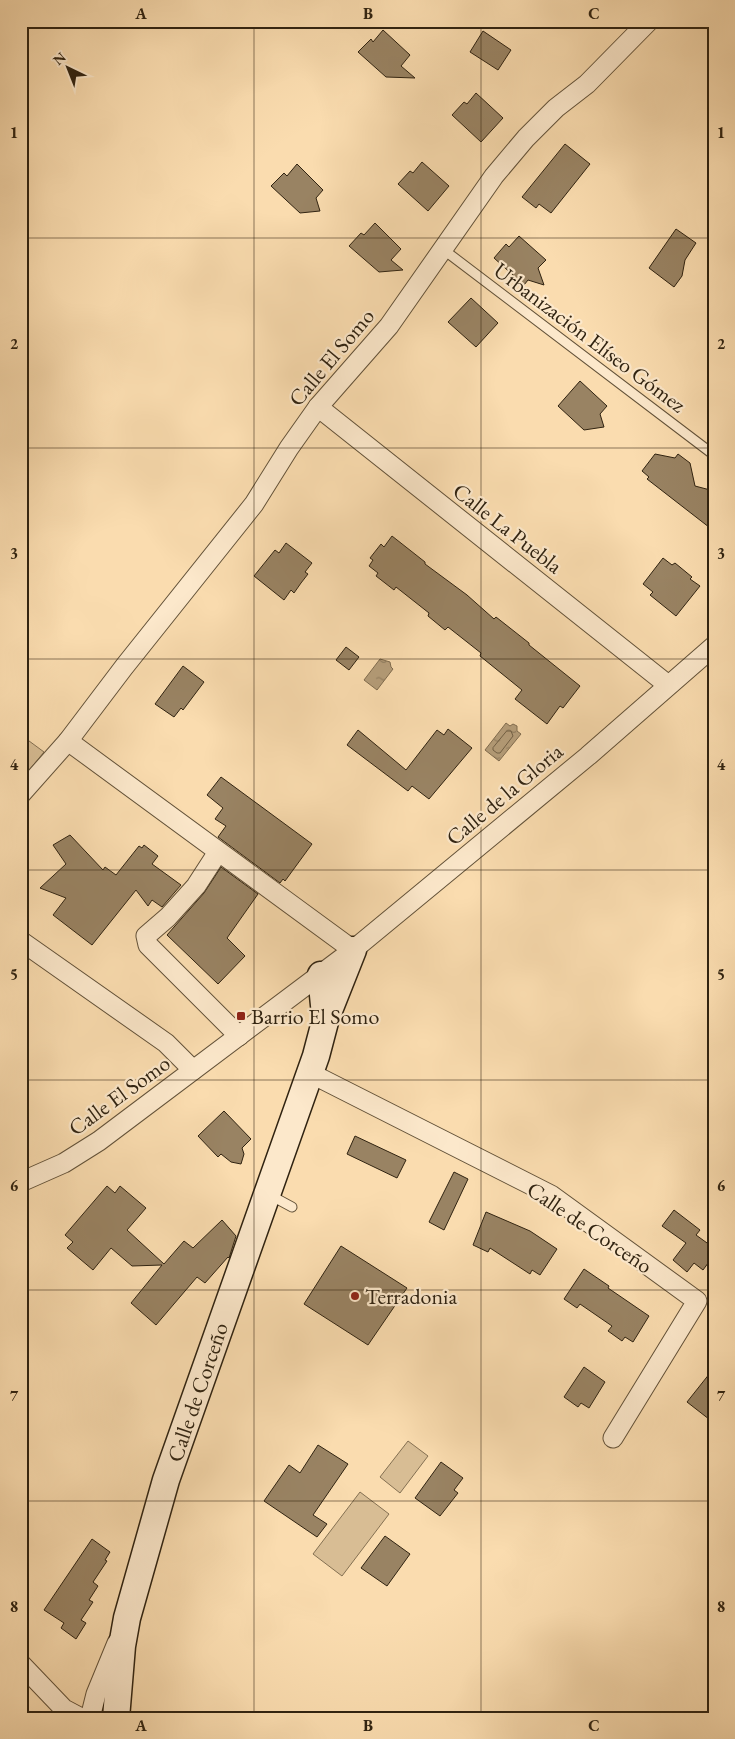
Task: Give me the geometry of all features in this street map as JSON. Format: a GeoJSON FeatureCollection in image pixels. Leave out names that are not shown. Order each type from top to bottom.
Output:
{"type":"FeatureCollection","features":[{"type":"Feature","properties":{"kind":"main road","name":"Calle de Corceño"},"geometry":{"type":"LineString","coordinates":[[116,1718],[122,1646],[127,1618],[166,1480],[310,1073],[326,1018],[353,950]]}},
{"type":"Feature","properties":{"kind":"main road","name":"Calle de Corceño"},"geometry":{"type":"LineString","coordinates":[[320,975],[326,1018]]}},
{"type":"Feature","properties":{"kind":"street","name":"Calle El Somo"},"geometry":{"type":"LineString","coordinates":[[21,794],[68,741],[124,666],[254,504],[289,448],[318,407],[389,326],[494,176],[526,138],[556,108],[587,84],[649,21]]}},
{"type":"Feature","properties":{"kind":"street","name":"Calle La Puebla"},"geometry":{"type":"LineString","coordinates":[[318,407],[668,685]]}},
{"type":"Feature","properties":{"kind":"street","name":"Calle de la Gloria"},"geometry":{"type":"LineString","coordinates":[[320,975],[353,950],[588,756],[714,646]]}},
{"type":"Feature","properties":{"kind":"street"},"geometry":{"type":"LineString","coordinates":[[68,741],[353,950]]}},
{"type":"Feature","properties":{"kind":"street"},"geometry":{"type":"LineString","coordinates":[[218,852],[196,886],[168,917],[146,936],[148,945],[239,1036]]}},
{"type":"Feature","properties":{"kind":"street"},"geometry":{"type":"LineString","coordinates":[[21,941],[166,1043],[193,1070]]}},
{"type":"Feature","properties":{"kind":"street","name":"Calle El Somo"},"geometry":{"type":"LineString","coordinates":[[21,1182],[64,1162],[99,1141],[320,975]]}},
{"type":"Feature","properties":{"kind":"street","name":"Calle de Corceño"},"geometry":{"type":"LineString","coordinates":[[310,1073],[550,1195],[697,1301],[614,1438]]}},
{"type":"Feature","properties":{"kind":"street"},"geometry":{"type":"LineString","coordinates":[[90,1718],[96,1694],[127,1618]]}},
{"type":"Feature","properties":{"kind":"street"},"geometry":{"type":"LineString","coordinates":[[21,1664],[64,1709],[81,1718]]}},
{"type":"Feature","properties":{"kind":"lane","name":"Urbanización Elíseo Gómez"},"geometry":{"type":"LineString","coordinates":[[444,250],[714,455]]}},
{"type":"Feature","properties":{"kind":"lane"},"geometry":{"type":"LineString","coordinates":[[267,1194],[292,1207]]}},
{"type":"Feature","properties":{"kind":"shaded area"},"geometry":{"type":"Polygon","coordinates":[[[21,735],[44,752],[21,780],[21,735]]]}},
{"type":"Feature","properties":{"kind":"shaded area"},"geometry":{"type":"Polygon","coordinates":[[[408,1441],[428,1456],[400,1493],[380,1477],[408,1441]]]}},
{"type":"Feature","properties":{"kind":"shaded area"},"geometry":{"type":"Polygon","coordinates":[[[360,1492],[389,1514],[342,1576],[313,1554],[360,1492]]]}},
{"type":"Feature","properties":{"kind":"water"},"geometry":{"type":"Polygon","coordinates":[[[380,659],[390,662],[393,669],[377,690],[364,680],[380,659]]]}},
{"type":"Feature","properties":{"kind":"water"},"geometry":{"type":"Polygon","coordinates":[[[506,723],[510,726],[513,724],[517,726],[517,731],[521,734],[499,761],[485,750],[506,723]]]}},
{"type":"Feature","properties":{"kind":"building"},"geometry":{"type":"Polygon","coordinates":[[[383,30],[410,55],[401,66],[415,78],[386,77],[358,52],[371,39],[373,42],[383,30]]]}},
{"type":"Feature","properties":{"kind":"building"},"geometry":{"type":"Polygon","coordinates":[[[483,31],[511,50],[498,70],[470,52],[483,31]]]}},
{"type":"Feature","properties":{"kind":"building"},"geometry":{"type":"Polygon","coordinates":[[[476,93],[503,118],[481,142],[452,115],[464,102],[467,104],[476,93]]]}},
{"type":"Feature","properties":{"kind":"building"},"geometry":{"type":"Polygon","coordinates":[[[565,144],[590,164],[551,213],[539,204],[536,208],[522,197],[565,144]]]}},
{"type":"Feature","properties":{"kind":"building"},"geometry":{"type":"Polygon","coordinates":[[[422,162],[449,186],[428,211],[398,184],[410,171],[413,173],[422,162]]]}},
{"type":"Feature","properties":{"kind":"building"},"geometry":{"type":"Polygon","coordinates":[[[297,164],[323,190],[316,198],[320,211],[300,213],[271,186],[284,173],[287,176],[297,164]]]}},
{"type":"Feature","properties":{"kind":"building"},"geometry":{"type":"Polygon","coordinates":[[[375,223],[401,249],[391,260],[403,270],[379,272],[349,246],[361,233],[364,235],[375,223]]]}},
{"type":"Feature","properties":{"kind":"building"},"geometry":{"type":"Polygon","coordinates":[[[676,229],[696,243],[685,260],[682,276],[674,287],[649,268],[676,229]]]}},
{"type":"Feature","properties":{"kind":"building"},"geometry":{"type":"Polygon","coordinates":[[[519,236],[546,260],[538,268],[544,285],[528,280],[524,285],[494,258],[506,244],[509,247],[519,236]]]}},
{"type":"Feature","properties":{"kind":"building"},"geometry":{"type":"Polygon","coordinates":[[[471,298],[498,323],[476,347],[448,322],[471,298]]]}},
{"type":"Feature","properties":{"kind":"building"},"geometry":{"type":"Polygon","coordinates":[[[580,381],[607,406],[600,414],[604,427],[584,430],[558,406],[580,381]]]}},
{"type":"Feature","properties":{"kind":"building"},"geometry":{"type":"Polygon","coordinates":[[[655,454],[675,458],[678,454],[690,463],[695,486],[714,491],[714,531],[647,479],[649,477],[642,471],[655,454]]]}},
{"type":"Feature","properties":{"kind":"building"},"geometry":{"type":"Polygon","coordinates":[[[392,536],[425,562],[425,564],[467,595],[494,619],[496,617],[529,643],[529,645],[580,686],[563,708],[560,706],[547,724],[515,699],[522,690],[480,656],[481,653],[448,627],[445,630],[428,616],[429,613],[396,587],[394,590],[376,576],[378,573],[369,566],[373,560],[370,558],[381,544],[384,547],[392,536]]]}},
{"type":"Feature","properties":{"kind":"building"},"geometry":{"type":"Polygon","coordinates":[[[286,543],[312,563],[305,572],[308,574],[294,593],[291,590],[284,600],[254,576],[275,550],[279,553],[286,543]]]}},
{"type":"Feature","properties":{"kind":"building"},"geometry":{"type":"Polygon","coordinates":[[[663,558],[672,565],[675,563],[692,577],[690,579],[700,586],[676,616],[650,595],[653,592],[643,584],[663,558]]]}},
{"type":"Feature","properties":{"kind":"building"},"geometry":{"type":"Polygon","coordinates":[[[346,647],[359,657],[349,670],[336,660],[346,647]]]}},
{"type":"Feature","properties":{"kind":"building"},"geometry":{"type":"Polygon","coordinates":[[[183,666],[204,682],[183,710],[181,708],[174,717],[155,704],[183,666]]]}},
{"type":"Feature","properties":{"kind":"building"},"geometry":{"type":"Polygon","coordinates":[[[448,729],[472,748],[429,799],[412,786],[408,791],[347,745],[358,730],[406,770],[437,730],[444,735],[448,729]]]}},
{"type":"Feature","properties":{"kind":"building"},"geometry":{"type":"Polygon","coordinates":[[[221,777],[312,844],[285,881],[283,879],[280,883],[218,837],[226,826],[215,819],[223,808],[207,795],[221,777]]]}},
{"type":"Feature","properties":{"kind":"building"},"geometry":{"type":"Polygon","coordinates":[[[70,835],[103,870],[105,867],[116,875],[139,846],[142,848],[144,845],[158,856],[152,864],[181,885],[162,907],[152,900],[148,906],[136,890],[92,945],[53,915],[66,898],[40,888],[66,864],[53,845],[70,835]]]}},
{"type":"Feature","properties":{"kind":"building"},"geometry":{"type":"Polygon","coordinates":[[[221,867],[258,894],[227,938],[245,956],[218,984],[167,935],[204,893],[221,867]]]}},
{"type":"Feature","properties":{"kind":"building"},"geometry":{"type":"Polygon","coordinates":[[[224,1111],[251,1139],[242,1148],[244,1154],[241,1164],[231,1162],[221,1154],[218,1157],[198,1136],[224,1111]]]}},
{"type":"Feature","properties":{"kind":"building"},"geometry":{"type":"Polygon","coordinates":[[[355,1136],[406,1160],[397,1178],[347,1154],[355,1136]]]}},
{"type":"Feature","properties":{"kind":"building"},"geometry":{"type":"Polygon","coordinates":[[[454,1172],[468,1179],[444,1230],[429,1222],[454,1172]]]}},
{"type":"Feature","properties":{"kind":"building"},"geometry":{"type":"Polygon","coordinates":[[[107,1186],[115,1193],[120,1186],[146,1208],[127,1230],[164,1264],[184,1241],[193,1248],[222,1220],[236,1236],[229,1258],[205,1283],[197,1277],[156,1325],[131,1303],[162,1265],[132,1266],[111,1248],[93,1270],[67,1248],[73,1242],[65,1235],[107,1186]]]}},
{"type":"Feature","properties":{"kind":"building"},"geometry":{"type":"Polygon","coordinates":[[[674,1210],[700,1230],[696,1235],[714,1248],[714,1255],[703,1270],[694,1263],[687,1272],[673,1260],[686,1243],[662,1226],[674,1210]]]}},
{"type":"Feature","properties":{"kind":"building"},"geometry":{"type":"Polygon","coordinates":[[[486,1212],[530,1231],[557,1249],[540,1275],[532,1270],[530,1274],[490,1248],[488,1252],[473,1245],[486,1212]]]}},
{"type":"Feature","properties":{"kind":"building","name":"Terradonia"},"geometry":{"type":"Polygon","coordinates":[[[341,1246],[407,1288],[368,1345],[304,1304],[341,1246]]]}},
{"type":"Feature","properties":{"kind":"building"},"geometry":{"type":"Polygon","coordinates":[[[584,1269],[649,1316],[633,1342],[625,1337],[622,1341],[608,1331],[612,1326],[580,1304],[577,1308],[564,1299],[584,1269]]]}},
{"type":"Feature","properties":{"kind":"building"},"geometry":{"type":"Polygon","coordinates":[[[584,1367],[605,1382],[589,1408],[581,1403],[578,1407],[564,1397],[584,1367]]]}},
{"type":"Feature","properties":{"kind":"building"},"geometry":{"type":"Polygon","coordinates":[[[714,1368],[714,1423],[687,1402],[714,1368]]]}},
{"type":"Feature","properties":{"kind":"building"},"geometry":{"type":"Polygon","coordinates":[[[318,1445],[348,1464],[313,1515],[327,1524],[317,1537],[264,1501],[289,1465],[300,1473],[318,1445]]]}},
{"type":"Feature","properties":{"kind":"building"},"geometry":{"type":"Polygon","coordinates":[[[441,1462],[463,1478],[454,1490],[458,1493],[440,1516],[415,1498],[441,1462]]]}},
{"type":"Feature","properties":{"kind":"building"},"geometry":{"type":"Polygon","coordinates":[[[385,1536],[410,1554],[387,1586],[361,1568],[385,1536]]]}},
{"type":"Feature","properties":{"kind":"building"},"geometry":{"type":"Polygon","coordinates":[[[92,1539],[110,1552],[105,1560],[107,1561],[93,1582],[98,1586],[89,1600],[93,1602],[81,1620],[86,1623],[76,1639],[61,1628],[64,1623],[44,1610],[92,1539]]]}},
{"type":"Feature","properties":{"kind":"place","name":"Barrio El Somo"},"geometry":{"type":"Point","coordinates":[241,1016]}},
{"type":"Feature","properties":{"kind":"place","name":"Terradonia"},"geometry":{"type":"Point","coordinates":[355,1296]}}]}
